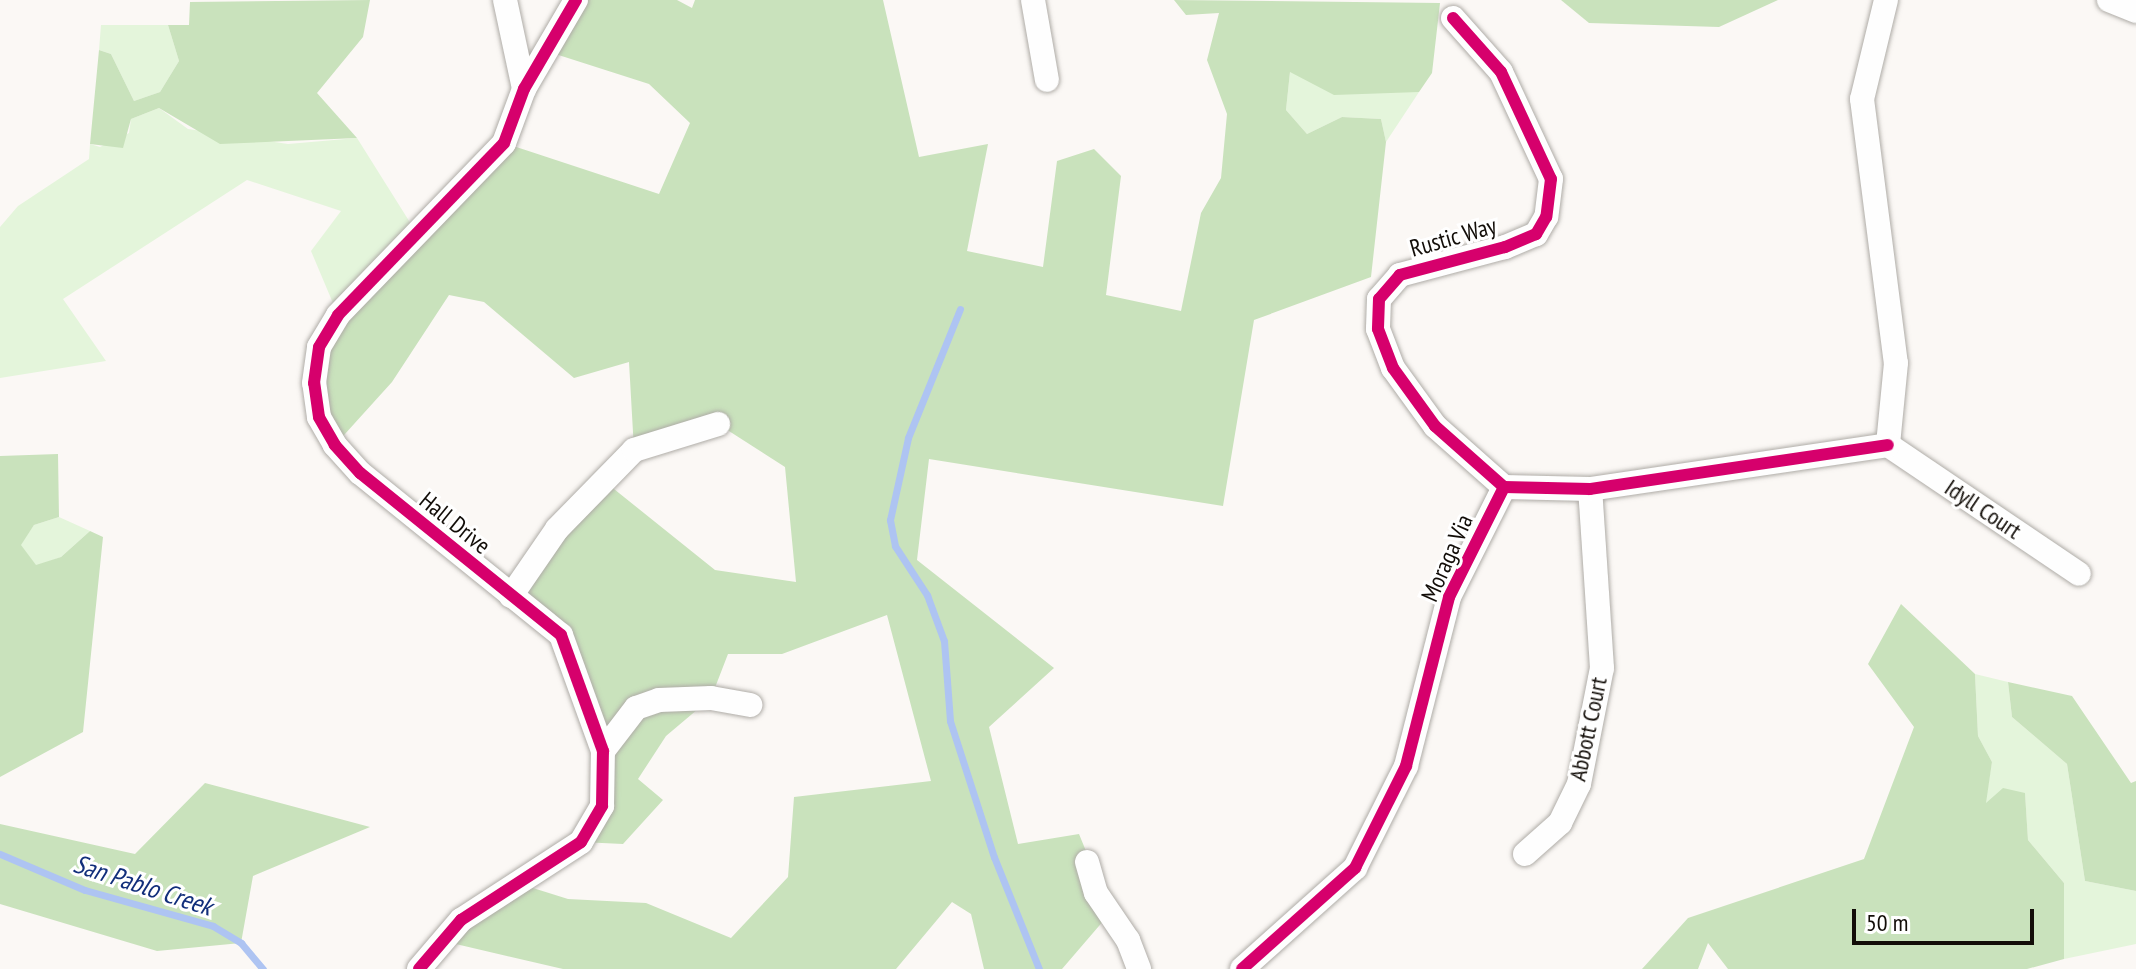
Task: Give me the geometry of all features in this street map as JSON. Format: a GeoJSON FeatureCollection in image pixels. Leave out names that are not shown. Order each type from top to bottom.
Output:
{"type":"FeatureCollection","features":[{"type":"Feature","properties":{"kind":"street"},"geometry":{"type":"LineString","coordinates":[[505,0],[524,89]]}},
{"type":"Feature","properties":{"kind":"street","name":"Hall Drive"},"geometry":{"type":"LineString","coordinates":[[419,969],[461,920],[581,842],[602,806],[603,751],[561,635],[360,473],[319,417],[314,383],[319,347],[338,315],[504,143],[524,89],[576,0]]}},
{"type":"Feature","properties":{"kind":"street"},"geometry":{"type":"LineString","coordinates":[[1033,0],[1047,80]]}},
{"type":"Feature","properties":{"kind":"street"},"geometry":{"type":"LineString","coordinates":[[2109,0],[2136,11]]}},
{"type":"Feature","properties":{"kind":"street"},"geometry":{"type":"LineString","coordinates":[[1504,487],[1590,489],[1888,445],[1896,363],[1862,99],[1891,1]]}},
{"type":"Feature","properties":{"kind":"street","name":"Rustic Way"},"geometry":{"type":"LineString","coordinates":[[1453,18],[1508,86],[1551,179],[1546,217],[1536,234],[1505,247],[1400,275],[1379,299],[1378,329],[1393,368],[1435,426],[1504,487]]}},
{"type":"Feature","properties":{"kind":"street"},"geometry":{"type":"LineString","coordinates":[[511,596],[557,529],[634,450],[718,424]]}},
{"type":"Feature","properties":{"kind":"street","name":"Idyll Court"},"geometry":{"type":"LineString","coordinates":[[1888,445],[2079,574]]}},
{"type":"Feature","properties":{"kind":"street","name":"Moraga Via"},"geometry":{"type":"LineString","coordinates":[[1242,969],[1355,868],[1406,766],[1449,597],[1504,487]]}},
{"type":"Feature","properties":{"kind":"street","name":"Abbott Court"},"geometry":{"type":"LineString","coordinates":[[1525,854],[1560,823],[1579,784],[1602,668],[1590,489]]}},
{"type":"Feature","properties":{"kind":"street"},"geometry":{"type":"LineString","coordinates":[[603,751],[636,708],[659,700],[711,698],[750,705]]}},
{"type":"Feature","properties":{"kind":"street"},"geometry":{"type":"LineString","coordinates":[[1087,862],[1096,893],[1128,940],[1139,969]]}},
{"type":"Feature","properties":{"kind":"green space"},"geometry":{"type":"Polygon","coordinates":[[[370,0],[363,37],[317,93],[357,138],[220,144],[159,108],[131,119],[123,148],[90,144],[99,50],[111,54],[134,101],[160,92],[179,61],[168,25],[189,25],[190,2],[370,0]]]}},
{"type":"Feature","properties":{"kind":"green space"},"geometry":{"type":"Polygon","coordinates":[[[576,0],[677,0],[692,8],[695,0],[883,0],[919,157],[988,144],[967,251],[1043,267],[1057,161],[1094,149],[1121,176],[1106,295],[1181,311],[1201,213],[1221,178],[1227,114],[1207,60],[1219,13],[1186,15],[1174,0],[1440,3],[1432,73],[1419,92],[1334,95],[1290,72],[1286,110],[1307,134],[1342,117],[1381,119],[1386,142],[1371,277],[1254,320],[1223,506],[929,459],[917,560],[1054,668],[989,727],[1018,844],[1079,834],[1111,912],[1062,969],[984,969],[971,914],[952,902],[896,969],[563,969],[443,941],[517,883],[568,899],[646,903],[731,938],[788,877],[794,797],[931,781],[887,615],[782,654],[728,654],[711,698],[666,736],[638,779],[663,800],[623,844],[581,842],[603,750],[561,635],[511,596],[604,481],[715,570],[796,582],[785,467],[718,424],[634,450],[629,362],[574,378],[484,302],[449,295],[392,382],[335,445],[319,347],[504,143],[659,194],[690,123],[649,84],[546,51],[576,0]]]}},
{"type":"Feature","properties":{"kind":"green space"},"geometry":{"type":"Polygon","coordinates":[[[1561,0],[1778,0],[1719,27],[1589,23],[1561,0]]]}},
{"type":"Feature","properties":{"kind":"green space"},"geometry":{"type":"Polygon","coordinates":[[[101,25],[168,25],[179,61],[160,92],[134,101],[111,54],[99,50],[101,25]]]}},
{"type":"Feature","properties":{"kind":"green space"},"geometry":{"type":"Polygon","coordinates":[[[1290,72],[1395,91],[1419,92],[1386,142],[1381,119],[1342,117],[1307,134],[1286,110],[1290,72]]]}},
{"type":"Feature","properties":{"kind":"green space"},"geometry":{"type":"Polygon","coordinates":[[[159,108],[188,129],[288,144],[357,138],[416,232],[338,315],[311,251],[341,211],[247,180],[63,299],[106,361],[0,378],[0,227],[18,206],[89,159],[90,144],[100,147],[129,133],[131,119],[159,108]]]}},
{"type":"Feature","properties":{"kind":"green space"},"geometry":{"type":"Polygon","coordinates":[[[58,454],[59,517],[34,525],[21,545],[36,565],[61,557],[90,531],[103,537],[83,732],[0,777],[0,456],[58,454]]]}},
{"type":"Feature","properties":{"kind":"green space"},"geometry":{"type":"Polygon","coordinates":[[[59,517],[90,531],[61,557],[36,566],[20,545],[34,525],[59,517]]]}},
{"type":"Feature","properties":{"kind":"green space"},"geometry":{"type":"Polygon","coordinates":[[[1901,604],[1975,674],[1978,736],[1992,762],[1986,803],[2003,788],[2025,793],[2028,840],[2064,883],[2064,959],[2027,969],[1728,969],[1708,943],[1698,969],[1642,969],[1688,918],[1864,859],[1914,727],[1868,664],[1901,604]]]}},
{"type":"Feature","properties":{"kind":"green space"},"geometry":{"type":"Polygon","coordinates":[[[1975,674],[2008,682],[2012,717],[2067,764],[2085,881],[2136,891],[2136,944],[2064,959],[2064,883],[2028,840],[2025,794],[1985,804],[1992,762],[1978,736],[1975,674]]]}},
{"type":"Feature","properties":{"kind":"green space"},"geometry":{"type":"Polygon","coordinates":[[[2008,682],[2072,696],[2131,783],[2136,781],[2136,891],[2085,881],[2067,764],[2012,717],[2008,682]]]}},
{"type":"Feature","properties":{"kind":"green space"},"geometry":{"type":"Polygon","coordinates":[[[205,783],[370,827],[253,876],[241,943],[157,951],[0,904],[0,824],[135,854],[205,783]]]}},
{"type":"Feature","properties":{"kind":"waterway"},"geometry":{"type":"LineString","coordinates":[[960,309],[908,438],[890,520],[895,546],[927,595],[944,641],[950,721],[994,857],[1039,969]]}},
{"type":"Feature","properties":{"kind":"waterway","name":"San Pablo Creek"},"geometry":{"type":"LineString","coordinates":[[0,854],[85,890],[213,926],[241,943],[263,969]]}},
{"type":"Feature","properties":{"kind":"cycle path"},"geometry":{"type":"LineString","coordinates":[[419,969],[461,920],[581,842],[602,806],[603,751],[561,635],[360,473],[335,445],[319,417],[314,383],[319,347],[338,315],[504,143],[524,89],[576,0]]}},
{"type":"Feature","properties":{"kind":"cycle path"},"geometry":{"type":"LineString","coordinates":[[1453,18],[1501,72],[1551,179],[1546,217],[1536,234],[1505,247],[1400,275],[1379,299],[1378,329],[1393,368],[1435,426],[1504,487]]}},
{"type":"Feature","properties":{"kind":"cycle path"},"geometry":{"type":"LineString","coordinates":[[1242,969],[1355,868],[1406,766],[1449,597],[1504,487],[1590,489],[1888,445]]}}]}
